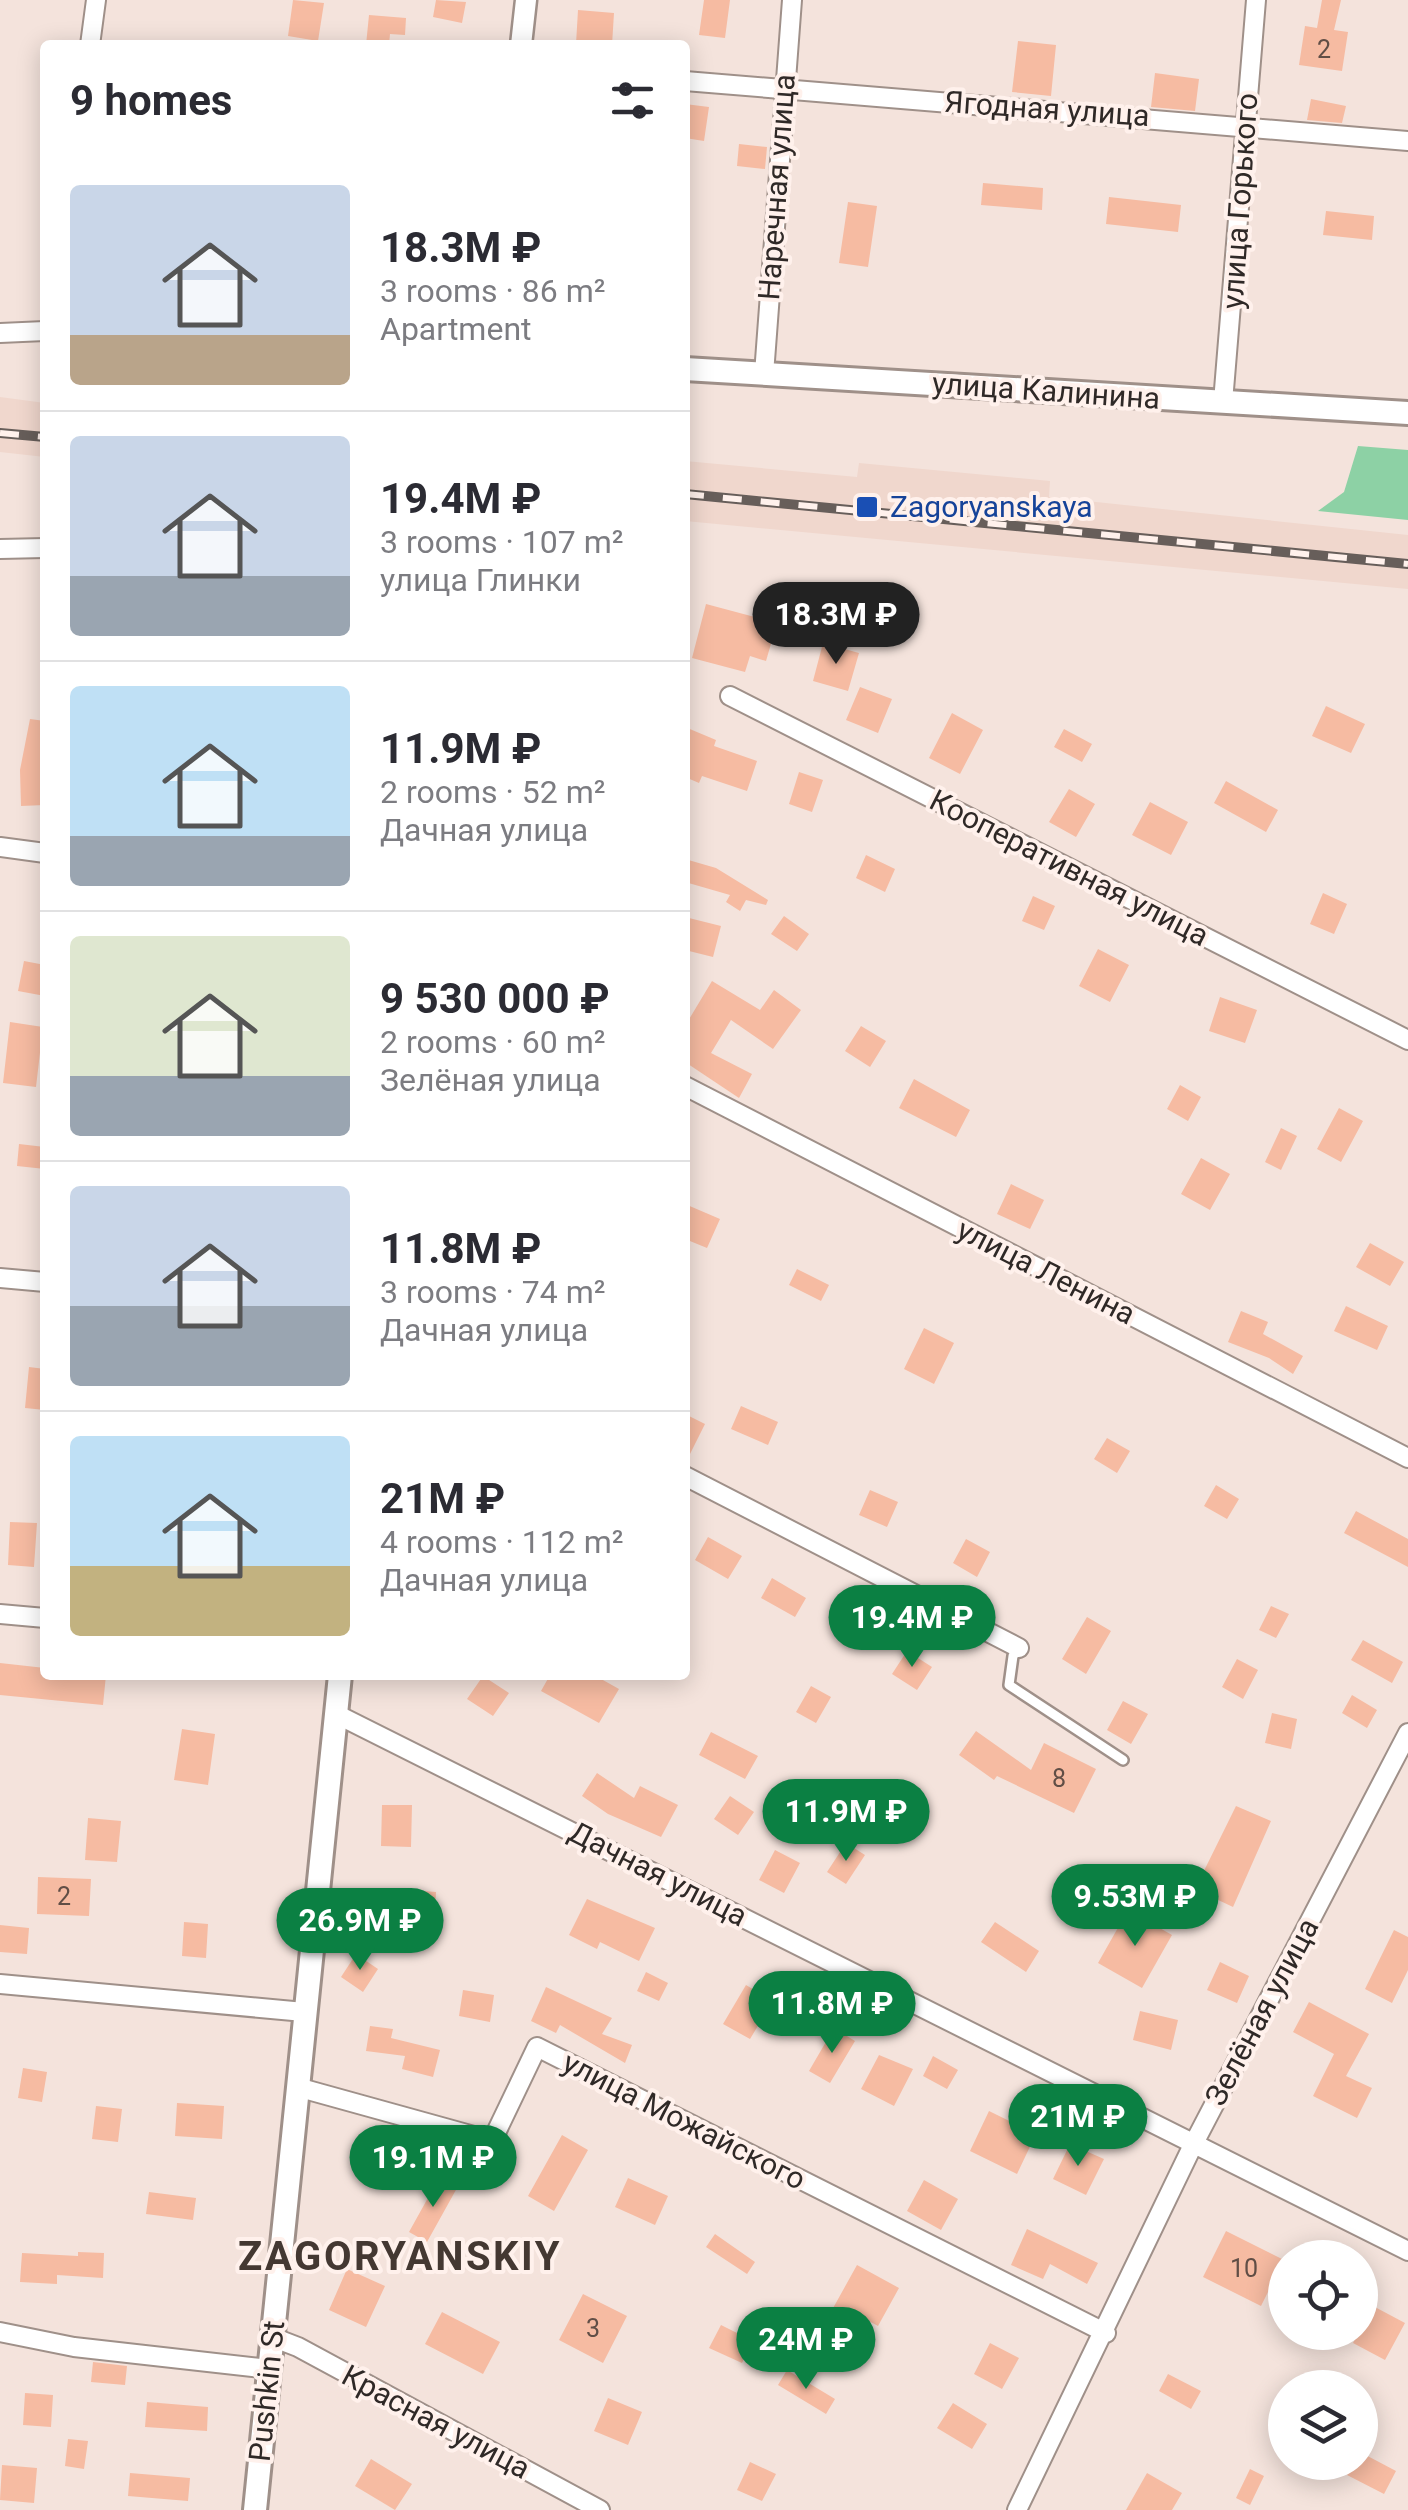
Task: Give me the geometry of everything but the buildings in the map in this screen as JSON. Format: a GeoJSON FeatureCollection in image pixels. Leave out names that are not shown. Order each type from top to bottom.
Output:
{"type":"FeatureCollection","features":[{"type":"Feature","properties":{"kind":"main road","name":"улица Калинина"},"geometry":{"type":"LineString","coordinates":[[690,369],[1408,413]]}},
{"type":"Feature","properties":{"kind":"main road","name":"Pushkin St"},"geometry":{"type":"LineString","coordinates":[[255,2510],[339,1680]]}},
{"type":"Feature","properties":{"kind":"street"},"geometry":{"type":"LineString","coordinates":[[91,40],[96,0]]}},
{"type":"Feature","properties":{"kind":"street"},"geometry":{"type":"LineString","coordinates":[[522,40],[526,0]]}},
{"type":"Feature","properties":{"kind":"street","name":"Наречная улица"},"geometry":{"type":"LineString","coordinates":[[764,374],[782,90],[792,0]]}},
{"type":"Feature","properties":{"kind":"street","name":"улица Горького"},"geometry":{"type":"LineString","coordinates":[[1223,402],[1256,0]]}},
{"type":"Feature","properties":{"kind":"street","name":"Ягодная улица"},"geometry":{"type":"LineString","coordinates":[[690,81],[1244,124],[1408,141]]}},
{"type":"Feature","properties":{"kind":"street"},"geometry":{"type":"LineString","coordinates":[[0,332],[40,330]]}},
{"type":"Feature","properties":{"kind":"street"},"geometry":{"type":"LineString","coordinates":[[0,549],[40,548]]}},
{"type":"Feature","properties":{"kind":"street","name":"Кооперативная улица"},"geometry":{"type":"LineString","coordinates":[[730,696],[1408,1040]]}},
{"type":"Feature","properties":{"kind":"street"},"geometry":{"type":"LineString","coordinates":[[0,847],[40,852]]}},
{"type":"Feature","properties":{"kind":"street","name":"улица Ленина"},"geometry":{"type":"LineString","coordinates":[[690,1089],[1408,1458]]}},
{"type":"Feature","properties":{"kind":"street"},"geometry":{"type":"LineString","coordinates":[[0,1278],[40,1282]]}},
{"type":"Feature","properties":{"kind":"street"},"geometry":{"type":"LineString","coordinates":[[690,1479],[1018,1648]]}},
{"type":"Feature","properties":{"kind":"street"},"geometry":{"type":"LineString","coordinates":[[0,1614],[40,1618]]}},
{"type":"Feature","properties":{"kind":"street","name":"Дачная улица"},"geometry":{"type":"LineString","coordinates":[[336,1714],[1408,2251]]}},
{"type":"Feature","properties":{"kind":"street","name":"Зелёная улица"},"geometry":{"type":"LineString","coordinates":[[1017,2510],[1106,2334],[1193,2144],[1408,1733]]}},
{"type":"Feature","properties":{"kind":"street"},"geometry":{"type":"LineString","coordinates":[[0,1984],[304,2012]]}},
{"type":"Feature","properties":{"kind":"street","name":"улица Можайского"},"geometry":{"type":"LineString","coordinates":[[296,2086],[492,2140],[537,2047],[1106,2334]]}},
{"type":"Feature","properties":{"kind":"street"},"geometry":{"type":"LineString","coordinates":[[0,2332],[74,2346],[268,2369]]}},
{"type":"Feature","properties":{"kind":"street","name":"Красная улица"},"geometry":{"type":"LineString","coordinates":[[272,2337],[298,2347],[600,2510]]}},
{"type":"Feature","properties":{"kind":"lane"},"geometry":{"type":"LineString","coordinates":[[1018,1648],[1013,1656],[1010,1685],[1123,1760]]}},
{"type":"Feature","properties":{"kind":"shaded area"},"geometry":{"type":"Polygon","coordinates":[[[0,397],[40,402],[40,456],[0,452],[0,397]]]}},
{"type":"Feature","properties":{"kind":"shaded area"},"geometry":{"type":"Polygon","coordinates":[[[690,461],[857,477],[859,463],[1050,481],[1049,497],[1408,535],[1408,589],[690,521],[690,461]]]}},
{"type":"Feature","properties":{"kind":"green space"},"geometry":{"type":"Polygon","coordinates":[[[1358,446],[1408,450],[1408,520],[1318,511],[1344,492],[1358,446]]]}},
{"type":"Feature","properties":{"kind":"railway"},"geometry":{"type":"LineString","coordinates":[[0,433],[40,437]]}},
{"type":"Feature","properties":{"kind":"railway"},"geometry":{"type":"LineString","coordinates":[[690,494],[1408,564]]}},
{"type":"Feature","properties":{"kind":"place","name":"Zagoryanskaya"},"geometry":{"type":"Point","coordinates":[867,507]}},
{"type":"Feature","properties":{"kind":"district","name":"ZAGORYANSKIY"},"geometry":{"type":"Point","coordinates":[400,2256]}}]}
